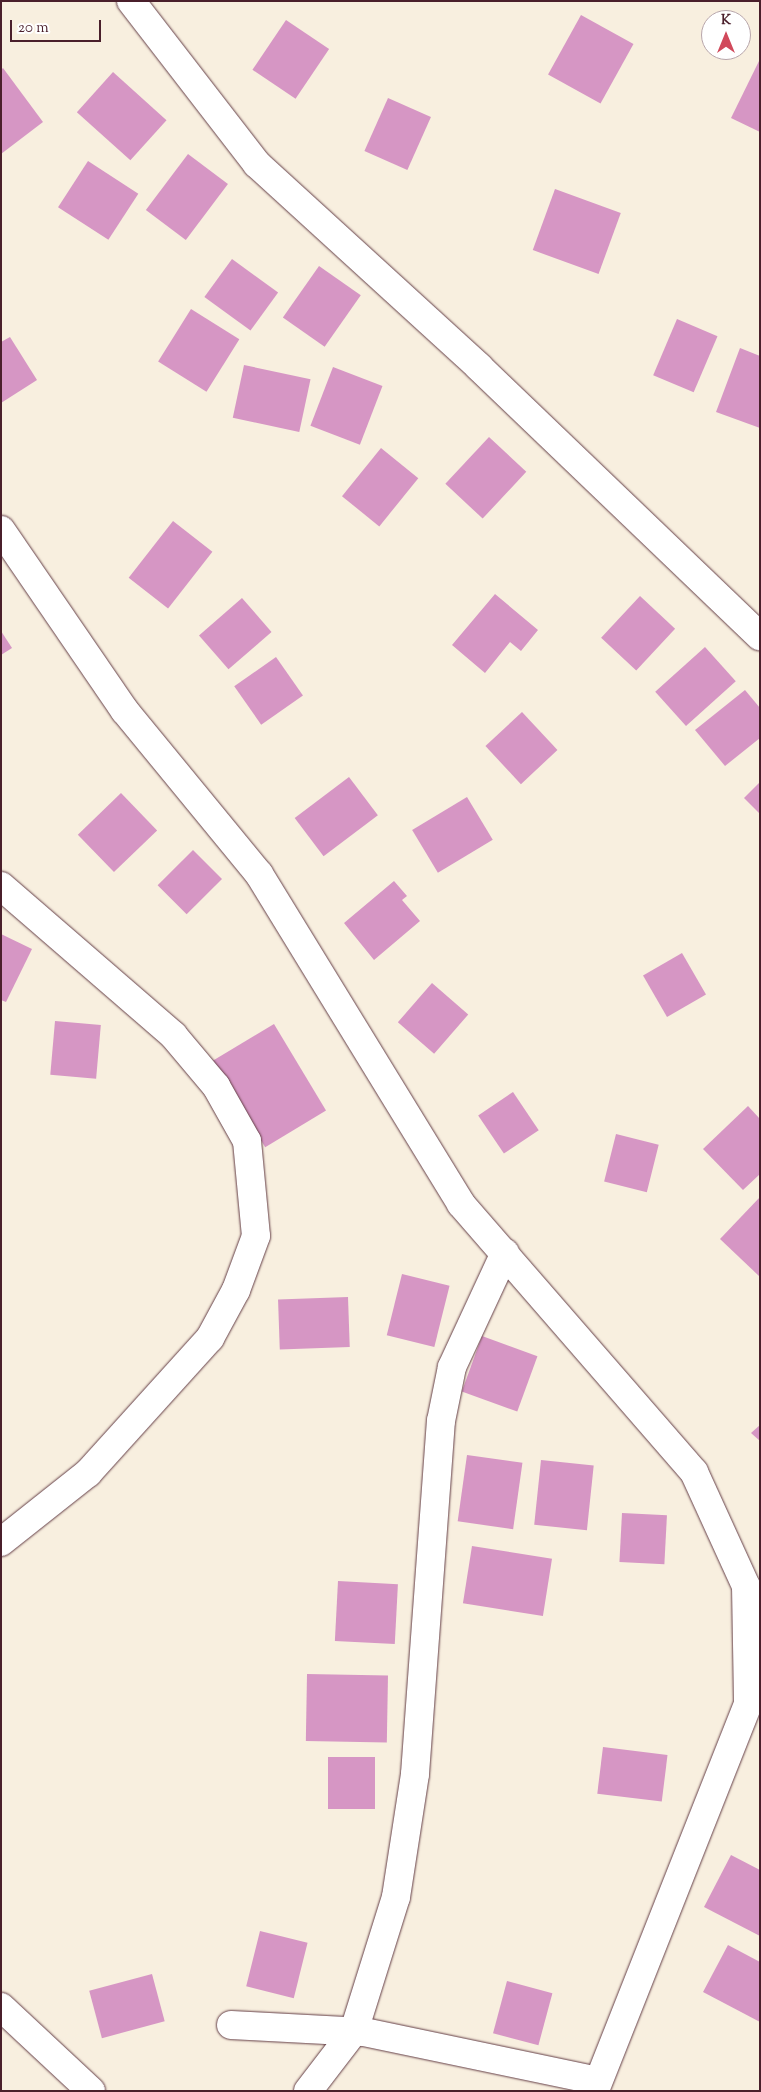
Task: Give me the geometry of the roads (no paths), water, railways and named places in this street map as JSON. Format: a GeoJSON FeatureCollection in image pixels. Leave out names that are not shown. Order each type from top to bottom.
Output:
{"type":"FeatureCollection","features":[{"type":"Feature","properties":{"kind":"street"},"geometry":{"type":"LineString","coordinates":[[131,1],[257,164],[479,367],[760,636]]}},
{"type":"Feature","properties":{"kind":"street"},"geometry":{"type":"LineString","coordinates":[[1,530],[125,711],[259,874],[461,1204],[694,1472],[753,1590],[748,1704],[596,2086],[354,2031],[231,2025]]}},
{"type":"Feature","properties":{"kind":"street"},"geometry":{"type":"LineString","coordinates":[[1,886],[173,1035],[216,1086],[247,1141],[256,1236],[236,1290],[210,1338],[88,1473],[1,1542]]}},
{"type":"Feature","properties":{"kind":"street"},"geometry":{"type":"LineString","coordinates":[[308,2091],[354,2031],[396,1896],[414,1783],[437,1463],[452,1367],[505,1253]]}},
{"type":"Feature","properties":{"kind":"street"},"geometry":{"type":"LineString","coordinates":[[1,2007],[91,2091]]}}]}
